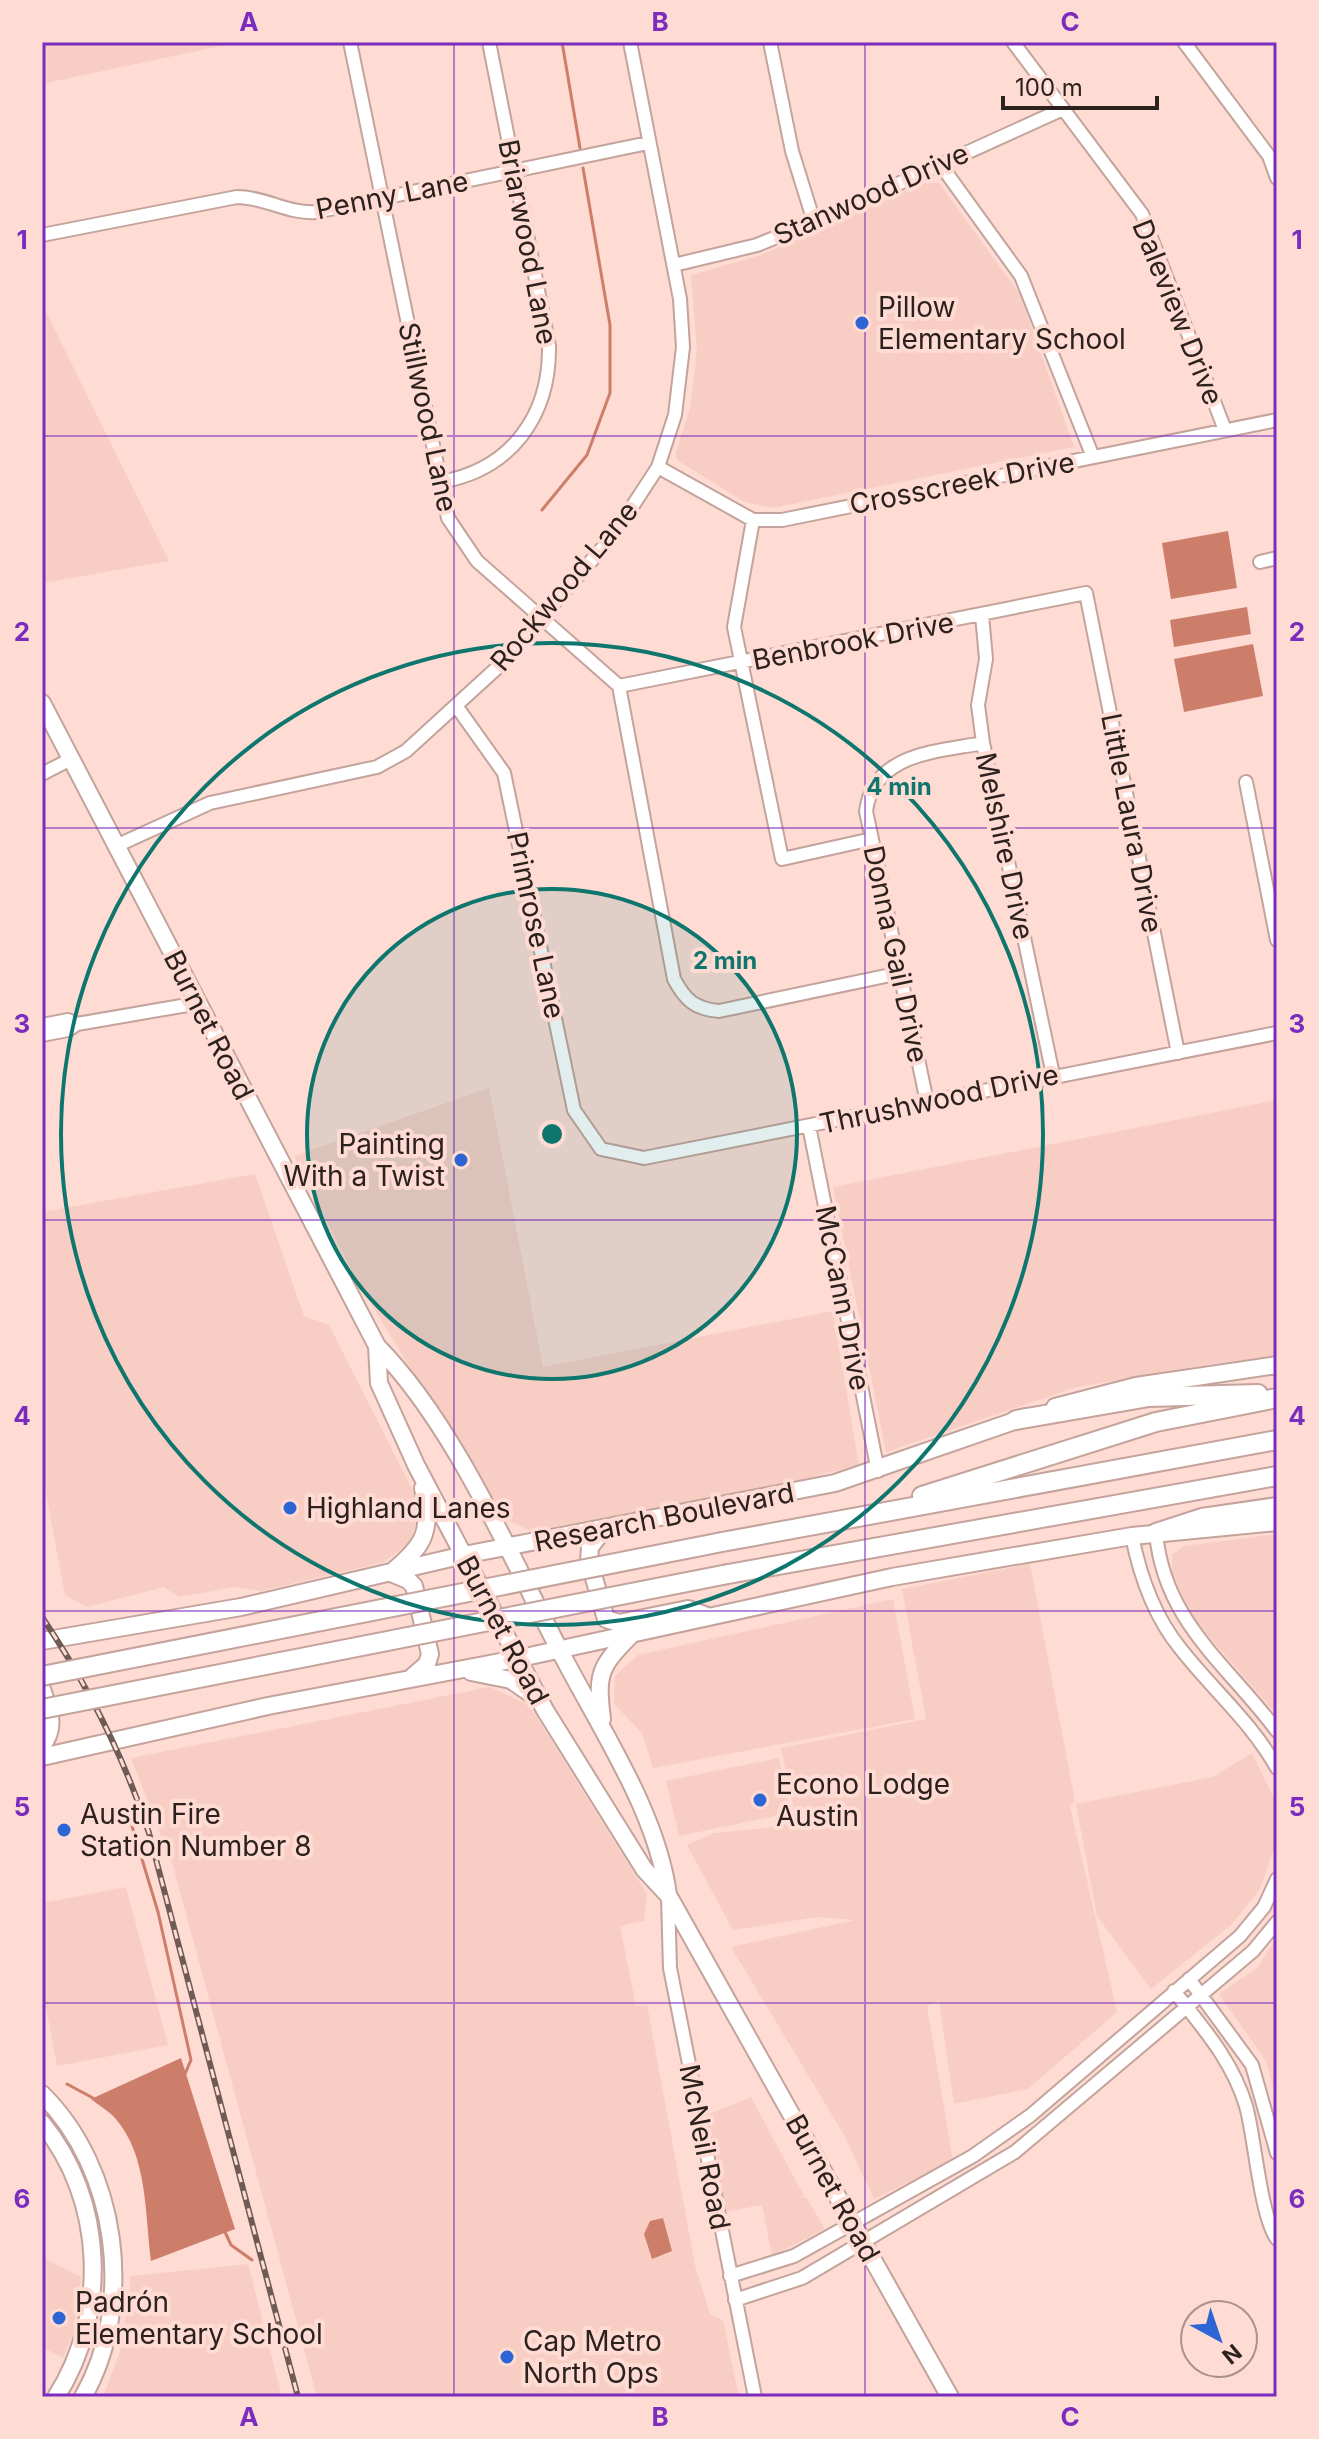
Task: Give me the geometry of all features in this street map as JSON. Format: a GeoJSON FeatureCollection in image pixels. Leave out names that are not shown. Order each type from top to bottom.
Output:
{"type":"FeatureCollection","features":[{"type":"Feature","properties":{"kind":"highway"},"geometry":{"type":"LineString","coordinates":[[1016,1420],[1149,1397],[1277,1396]]}},
{"type":"Feature","properties":{"kind":"highway"},"geometry":{"type":"LineString","coordinates":[[870,1514],[1156,1422],[1277,1396]]}},
{"type":"Feature","properties":{"kind":"highway"},"geometry":{"type":"LineString","coordinates":[[42,1676],[722,1542],[1277,1440]]}},
{"type":"Feature","properties":{"kind":"highway"},"geometry":{"type":"LineString","coordinates":[[42,1709],[728,1574],[1277,1476]]}},
{"type":"Feature","properties":{"kind":"highway"},"geometry":{"type":"LineString","coordinates":[[1194,1491],[1277,1485]]}},
{"type":"Feature","properties":{"kind":"highway"},"geometry":{"type":"LineString","coordinates":[[1156,1533],[1202,1518],[1277,1507]]}},
{"type":"Feature","properties":{"kind":"highway"},"geometry":{"type":"LineString","coordinates":[[42,1718],[83,1702]]}},
{"type":"Feature","properties":{"kind":"main road","name":"Burnet Road"},"geometry":{"type":"LineString","coordinates":[[42,703],[377,1346],[406,1375],[507,1547],[604,1733],[664,1859],[668,1895]]}},
{"type":"Feature","properties":{"kind":"main road","name":"Burnet Road"},"geometry":{"type":"LineString","coordinates":[[377,1346],[379,1383],[421,1474],[516,1659],[644,1869],[668,1895],[950,2397]]}},
{"type":"Feature","properties":{"kind":"main road","name":"Research Boulevard"},"geometry":{"type":"LineString","coordinates":[[42,1641],[241,1607],[464,1555],[795,1492],[878,1471],[1094,1394],[1203,1374],[1277,1365]]}},
{"type":"Feature","properties":{"kind":"main road"},"geometry":{"type":"LineString","coordinates":[[410,1679],[427,1664],[430,1654],[414,1586],[391,1573],[410,1557],[425,1537],[428,1514],[421,1474]]}},
{"type":"Feature","properties":{"kind":"main road"},"geometry":{"type":"LineString","coordinates":[[42,1757],[268,1706],[516,1659],[892,1577],[1132,1536],[1277,1522]]}},
{"type":"Feature","properties":{"kind":"main road"},"geometry":{"type":"LineString","coordinates":[[604,1529],[590,1547],[589,1561],[606,1619],[619,1623],[688,1609],[708,1617]]}},
{"type":"Feature","properties":{"kind":"main road"},"geometry":{"type":"LineString","coordinates":[[604,1733],[597,1685],[600,1671],[634,1632]]}},
{"type":"Feature","properties":{"kind":"main road"},"geometry":{"type":"LineString","coordinates":[[461,1670],[511,1680],[539,1699]]}},
{"type":"Feature","properties":{"kind":"main road"},"geometry":{"type":"LineString","coordinates":[[42,1689],[52,1722],[50,1735],[42,1746]]}},
{"type":"Feature","properties":{"kind":"main road"},"geometry":{"type":"LineString","coordinates":[[42,2094],[77,2141],[100,2191],[111,2236],[111,2303],[102,2350],[83,2397]]}},
{"type":"Feature","properties":{"kind":"main road"},"geometry":{"type":"LineString","coordinates":[[42,2123],[74,2175],[87,2216],[93,2262],[91,2300],[82,2343],[56,2397]]}},
{"type":"Feature","properties":{"kind":"main road"},"geometry":{"type":"LineString","coordinates":[[91,2300],[111,2303]]}},
{"type":"Feature","properties":{"kind":"street","name":"Stillwood Lane"},"geometry":{"type":"LineString","coordinates":[[350,42],[448,518],[477,561],[619,686]]}},
{"type":"Feature","properties":{"kind":"street","name":"Briarwood Lane"},"geometry":{"type":"LineString","coordinates":[[440,482],[488,468],[523,433],[546,391],[549,346],[489,42]]}},
{"type":"Feature","properties":{"kind":"street","name":"Rockwood Lane"},"geometry":{"type":"LineString","coordinates":[[116,846],[210,803],[377,767],[406,751],[457,707],[541,618],[613,536],[658,467],[675,415],[683,347],[674,265],[630,42]]}},
{"type":"Feature","properties":{"kind":"street"},"geometry":{"type":"LineString","coordinates":[[770,42],[792,151],[814,222]]}},
{"type":"Feature","properties":{"kind":"street","name":"Daleview Drive"},"geometry":{"type":"LineString","coordinates":[[1013,42],[1142,214],[1225,430]]}},
{"type":"Feature","properties":{"kind":"street"},"geometry":{"type":"LineString","coordinates":[[1184,42],[1269,156],[1277,178]]}},
{"type":"Feature","properties":{"kind":"street","name":"Stanwood Drive"},"geometry":{"type":"LineString","coordinates":[[674,265],[757,245],[1063,109]]}},
{"type":"Feature","properties":{"kind":"street","name":"Penny Lane"},"geometry":{"type":"LineString","coordinates":[[42,235],[237,197],[254,197],[301,213],[648,143]]}},
{"type":"Feature","properties":{"kind":"street"},"geometry":{"type":"LineString","coordinates":[[940,164],[1021,276],[1093,457]]}},
{"type":"Feature","properties":{"kind":"street","name":"Crosscreek Drive"},"geometry":{"type":"LineString","coordinates":[[753,520],[782,520],[1277,420]]}},
{"type":"Feature","properties":{"kind":"street"},"geometry":{"type":"LineString","coordinates":[[658,467],[753,520],[734,627],[782,859],[872,839]]}},
{"type":"Feature","properties":{"kind":"street"},"geometry":{"type":"LineString","coordinates":[[1260,562],[1277,558]]}},
{"type":"Feature","properties":{"kind":"street","name":"Benbrook Drive"},"geometry":{"type":"LineString","coordinates":[[619,686],[1086,593]]}},
{"type":"Feature","properties":{"kind":"street","name":"Little Laura Drive"},"geometry":{"type":"LineString","coordinates":[[1086,593],[1178,1053]]}},
{"type":"Feature","properties":{"kind":"street","name":"Melshire Drive"},"geometry":{"type":"LineString","coordinates":[[982,615],[986,659],[978,705],[983,743],[1053,1075]]}},
{"type":"Feature","properties":{"kind":"street"},"geometry":{"type":"LineString","coordinates":[[619,686],[674,979],[690,1003],[702,1009],[719,1011],[900,973]]}},
{"type":"Feature","properties":{"kind":"street","name":"Primrose Lane"},"geometry":{"type":"LineString","coordinates":[[457,707],[504,773],[574,1110],[601,1149]]}},
{"type":"Feature","properties":{"kind":"street","name":"Donna Gail Drive"},"geometry":{"type":"LineString","coordinates":[[927,1102],[866,811],[869,792],[885,772],[908,757],[983,743]]}},
{"type":"Feature","properties":{"kind":"street"},"geometry":{"type":"LineString","coordinates":[[42,774],[71,759]]}},
{"type":"Feature","properties":{"kind":"street"},"geometry":{"type":"LineString","coordinates":[[1246,782],[1277,940]]}},
{"type":"Feature","properties":{"kind":"street"},"geometry":{"type":"LineString","coordinates":[[42,1035],[68,1030],[77,1024],[199,1003]]}},
{"type":"Feature","properties":{"kind":"street"},"geometry":{"type":"LineString","coordinates":[[42,1025],[68,1020],[77,1024]]}},
{"type":"Feature","properties":{"kind":"street","name":"Thrushwood Drive"},"geometry":{"type":"LineString","coordinates":[[601,1149],[644,1158],[1277,1033]]}},
{"type":"Feature","properties":{"kind":"street","name":"McCann Drive"},"geometry":{"type":"LineString","coordinates":[[809,1126],[878,1471]]}},
{"type":"Feature","properties":{"kind":"street"},"geometry":{"type":"LineString","coordinates":[[1156,1533],[1159,1563],[1166,1584],[1189,1626],[1277,1731]]}},
{"type":"Feature","properties":{"kind":"street"},"geometry":{"type":"LineString","coordinates":[[1132,1536],[1138,1565],[1163,1623],[1179,1647],[1256,1734],[1277,1768]]}},
{"type":"Feature","properties":{"kind":"street"},"geometry":{"type":"LineString","coordinates":[[730,2276],[784,2260],[854,2224],[973,2156],[1031,2115],[1254,1922],[1277,1879]]}},
{"type":"Feature","properties":{"kind":"street","name":"McNeil Road"},"geometry":{"type":"LineString","coordinates":[[668,1895],[670,1968],[755,2397]]}},
{"type":"Feature","properties":{"kind":"street"},"geometry":{"type":"LineString","coordinates":[[735,2300],[790,2283],[1015,2152],[1253,1951],[1277,1922]]}},
{"type":"Feature","properties":{"kind":"street"},"geometry":{"type":"LineString","coordinates":[[1189,1979],[1252,2065],[1277,2153]]}},
{"type":"Feature","properties":{"kind":"street"},"geometry":{"type":"LineString","coordinates":[[1174,1991],[1225,2057],[1241,2092],[1277,2239]]}},
{"type":"Feature","properties":{"kind":"shaded area"},"geometry":{"type":"Polygon","coordinates":[[[42,42],[239,42],[42,84],[42,42]]]}},
{"type":"Feature","properties":{"kind":"shaded area","name":"Pillow Elementary School"},"geometry":{"type":"Polygon","coordinates":[[[927,182],[939,183],[1021,296],[1074,447],[773,508],[744,502],[677,460],[675,455],[690,408],[697,350],[691,275],[761,255],[927,182]]]}},
{"type":"Feature","properties":{"kind":"shaded area"},"geometry":{"type":"Polygon","coordinates":[[[45,310],[169,561],[42,583],[42,311],[45,310]]]}},
{"type":"Feature","properties":{"kind":"shaded area"},"geometry":{"type":"Polygon","coordinates":[[[1228,531],[1237,588],[1171,599],[1162,543],[1228,531]]]}},
{"type":"Feature","properties":{"kind":"shaded area"},"geometry":{"type":"Polygon","coordinates":[[[1247,607],[1251,634],[1174,647],[1170,620],[1247,607]]]}},
{"type":"Feature","properties":{"kind":"shaded area"},"geometry":{"type":"Polygon","coordinates":[[[1253,644],[1263,696],[1184,712],[1174,659],[1253,644]]]}},
{"type":"Feature","properties":{"kind":"shaded area"},"geometry":{"type":"Polygon","coordinates":[[[489,1088],[543,1367],[833,1311],[859,1465],[767,1488],[531,1531],[501,1517],[356,1279],[294,1156],[489,1088]]]}},
{"type":"Feature","properties":{"kind":"shaded area"},"geometry":{"type":"Polygon","coordinates":[[[1277,1100],[1277,1356],[1216,1363],[1077,1387],[886,1452],[833,1187],[1277,1100]]]}},
{"type":"Feature","properties":{"kind":"shaded area"},"geometry":{"type":"Polygon","coordinates":[[[255,1174],[304,1316],[329,1325],[413,1491],[418,1511],[411,1542],[384,1562],[261,1591],[235,1587],[179,1597],[164,1587],[87,1607],[65,1595],[42,1472],[42,1212],[255,1174]]]}},
{"type":"Feature","properties":{"kind":"shaded area"},"geometry":{"type":"Polygon","coordinates":[[[1277,1534],[1277,1715],[1193,1618],[1172,1573],[1172,1555],[1184,1546],[1277,1534]]]}},
{"type":"Feature","properties":{"kind":"shaded area"},"geometry":{"type":"Polygon","coordinates":[[[1030,1564],[1075,1801],[1070,1806],[1117,2012],[1028,2089],[954,2104],[939,2001],[927,2006],[953,2160],[874,2199],[844,2135],[731,1947],[855,1920],[818,1917],[733,1930],[687,1845],[714,1833],[768,1828],[796,1820],[781,1748],[926,1719],[902,1589],[1030,1564]]]}},
{"type":"Feature","properties":{"kind":"shaded area"},"geometry":{"type":"Polygon","coordinates":[[[893,1599],[915,1719],[653,1768],[642,1733],[614,1704],[615,1676],[638,1655],[893,1599]]]}},
{"type":"Feature","properties":{"kind":"shaded area"},"geometry":{"type":"Polygon","coordinates":[[[490,1687],[529,1705],[647,1894],[644,1921],[620,1926],[636,2006],[647,2005],[695,2265],[710,2314],[723,2320],[739,2397],[317,2397],[173,1866],[131,1758],[490,1687]]]}},
{"type":"Feature","properties":{"kind":"shaded area"},"geometry":{"type":"Polygon","coordinates":[[[1252,1753],[1274,1798],[1276,1843],[1260,1889],[1232,1924],[1151,1989],[1097,1916],[1076,1804],[1213,1777],[1252,1753]]]}},
{"type":"Feature","properties":{"kind":"shaded area"},"geometry":{"type":"Polygon","coordinates":[[[779,1758],[790,1813],[679,1836],[666,1781],[779,1758]]]}},
{"type":"Feature","properties":{"kind":"shaded area"},"geometry":{"type":"Polygon","coordinates":[[[126,1887],[168,2045],[57,2066],[42,1986],[42,1903],[126,1887]]]}},
{"type":"Feature","properties":{"kind":"shaded area"},"geometry":{"type":"Polygon","coordinates":[[[1277,1937],[1277,2102],[1266,2061],[1219,1994],[1257,1968],[1277,1937]]]}},
{"type":"Feature","properties":{"kind":"shaded area"},"geometry":{"type":"Polygon","coordinates":[[[181,2058],[235,2229],[151,2261],[143,2186],[134,2149],[115,2118],[91,2099],[181,2058]]]}},
{"type":"Feature","properties":{"kind":"shaded area"},"geometry":{"type":"Polygon","coordinates":[[[751,2097],[804,2196],[798,2198],[806,2197],[825,2229],[772,2256],[762,2205],[724,2212],[704,2116],[751,2097]]]}},
{"type":"Feature","properties":{"kind":"shaded area"},"geometry":{"type":"Polygon","coordinates":[[[663,2218],[672,2251],[652,2259],[644,2234],[650,2221],[663,2218]]]}},
{"type":"Feature","properties":{"kind":"shaded area","name":"Padrón Elementary School"},"geometry":{"type":"Polygon","coordinates":[[[42,2257],[81,2277],[75,2329],[63,2358],[42,2347],[42,2257]]]}},
{"type":"Feature","properties":{"kind":"shaded area"},"geometry":{"type":"Polygon","coordinates":[[[248,2264],[282,2397],[103,2397],[121,2349],[131,2276],[248,2264]]]}},
{"type":"Feature","properties":{"kind":"waterway"},"geometry":{"type":"LineString","coordinates":[[562,42],[580,148]]}},
{"type":"Feature","properties":{"kind":"waterway"},"geometry":{"type":"LineString","coordinates":[[542,510],[587,455],[610,393],[610,325],[583,168]]}},
{"type":"Feature","properties":{"kind":"waterway"},"geometry":{"type":"LineString","coordinates":[[135,1812],[131,1816],[132,1826],[158,1912],[191,2060],[185,2074]]}},
{"type":"Feature","properties":{"kind":"waterway"},"geometry":{"type":"LineString","coordinates":[[67,2084],[93,2098]]}},
{"type":"Feature","properties":{"kind":"waterway"},"geometry":{"type":"LineString","coordinates":[[225,2232],[231,2245],[252,2260]]}},
{"type":"Feature","properties":{"kind":"railway"},"geometry":{"type":"LineString","coordinates":[[42,1617],[103,1722],[149,1833],[298,2397]]}},
{"type":"Feature","properties":{"kind":"place","name":"Pillow Elementary School"},"geometry":{"type":"Point","coordinates":[862,323]}},
{"type":"Feature","properties":{"kind":"place","name":"Painting With a Twist"},"geometry":{"type":"Point","coordinates":[461,1160]}},
{"type":"Feature","properties":{"kind":"place","name":"Highland Lanes"},"geometry":{"type":"Point","coordinates":[290,1508]}},
{"type":"Feature","properties":{"kind":"place","name":"Econo Lodge Austin"},"geometry":{"type":"Point","coordinates":[760,1800]}},
{"type":"Feature","properties":{"kind":"place","name":"Austin Fire Station Number 8"},"geometry":{"type":"Point","coordinates":[64,1830]}},
{"type":"Feature","properties":{"kind":"place","name":"Padrón Elementary School"},"geometry":{"type":"Point","coordinates":[59,2318]}},
{"type":"Feature","properties":{"kind":"place","name":"Cap Metro North Ops"},"geometry":{"type":"Point","coordinates":[507,2357]}}]}
